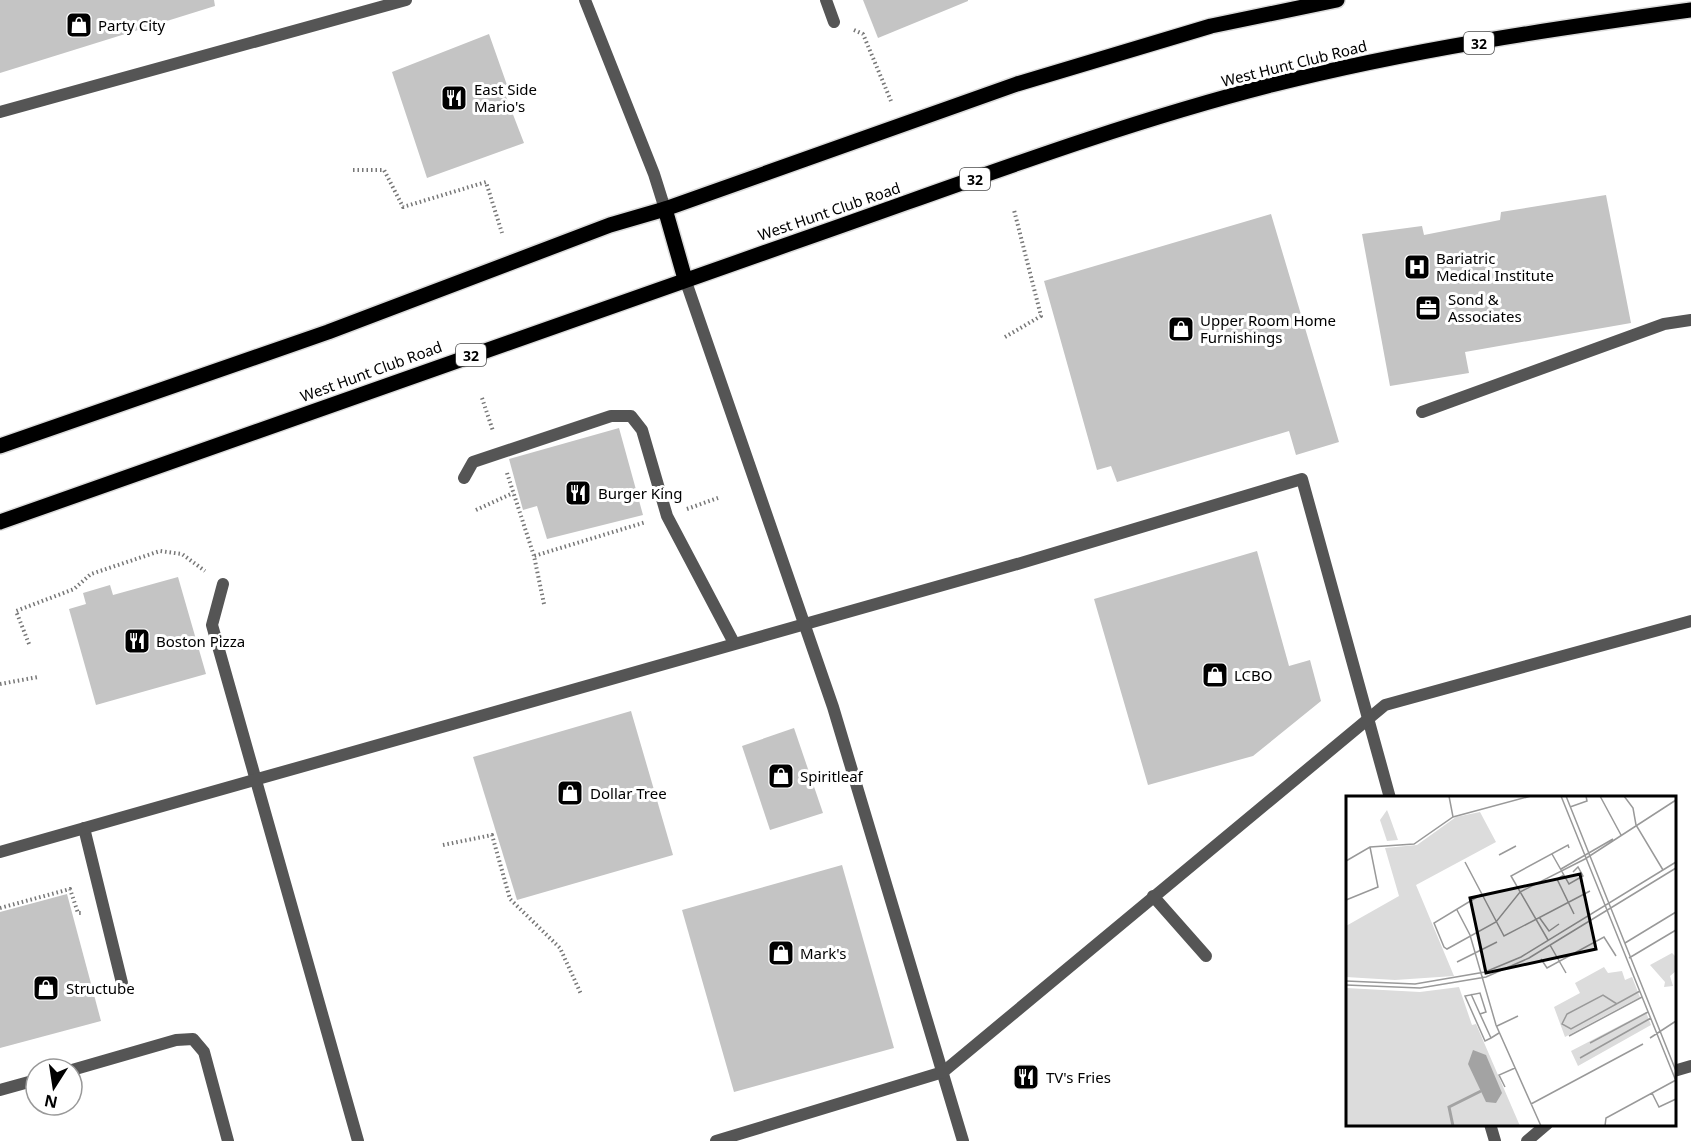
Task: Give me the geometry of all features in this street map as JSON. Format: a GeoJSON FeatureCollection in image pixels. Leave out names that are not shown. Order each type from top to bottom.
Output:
{"type":"FeatureCollection","features":[{"type":"Feature","properties":{"kind":"main road"},"geometry":{"type":"LineString","coordinates":[[0,446],[328,332],[610,225],[665,208],[1017,84],[1211,26],[1337,0]]}},
{"type":"Feature","properties":{"kind":"main road","name":"West Hunt Club Road"},"geometry":{"type":"LineString","coordinates":[[0,522],[685,279],[1123,128],[1268,86],[1359,64],[1582,25],[1691,10]]}},
{"type":"Feature","properties":{"kind":"main road"},"geometry":{"type":"LineString","coordinates":[[665,208],[685,279]]}},
{"type":"Feature","properties":{"kind":"street"},"geometry":{"type":"LineString","coordinates":[[0,112],[406,0]]}},
{"type":"Feature","properties":{"kind":"street"},"geometry":{"type":"LineString","coordinates":[[585,0],[654,174],[665,208]]}},
{"type":"Feature","properties":{"kind":"street"},"geometry":{"type":"LineString","coordinates":[[825,0],[834,22]]}},
{"type":"Feature","properties":{"kind":"street"},"geometry":{"type":"LineString","coordinates":[[685,279],[833,707],[963,1141]]}},
{"type":"Feature","properties":{"kind":"street"},"geometry":{"type":"LineString","coordinates":[[1422,412],[1664,324],[1691,320]]}},
{"type":"Feature","properties":{"kind":"street"},"geometry":{"type":"LineString","coordinates":[[464,478],[473,462],[611,416],[631,416],[642,430],[667,516],[734,643]]}},
{"type":"Feature","properties":{"kind":"street"},"geometry":{"type":"LineString","coordinates":[[0,852],[1031,560],[1302,479],[1367,722],[1389,796]]}},
{"type":"Feature","properties":{"kind":"street"},"geometry":{"type":"LineString","coordinates":[[223,584],[212,625],[358,1141]]}},
{"type":"Feature","properties":{"kind":"street"},"geometry":{"type":"LineString","coordinates":[[716,1141],[943,1072],[1385,705],[1691,621]]}},
{"type":"Feature","properties":{"kind":"street"},"geometry":{"type":"LineString","coordinates":[[84,828],[122,983]]}},
{"type":"Feature","properties":{"kind":"street"},"geometry":{"type":"LineString","coordinates":[[1153,896],[1206,956]]}},
{"type":"Feature","properties":{"kind":"street"},"geometry":{"type":"LineString","coordinates":[[84,1067],[176,1040],[193,1039],[204,1052],[228,1141]]}},
{"type":"Feature","properties":{"kind":"street"},"geometry":{"type":"LineString","coordinates":[[1676,1070],[1691,1066]]}},
{"type":"Feature","properties":{"kind":"street"},"geometry":{"type":"LineString","coordinates":[[0,1090],[24,1083]]}},
{"type":"Feature","properties":{"kind":"street"},"geometry":{"type":"LineString","coordinates":[[1490,1126],[1495,1141]]}},
{"type":"Feature","properties":{"kind":"street"},"geometry":{"type":"LineString","coordinates":[[1527,1141],[1546,1126]]}},
{"type":"Feature","properties":{"kind":"path"},"geometry":{"type":"LineString","coordinates":[[834,22],[863,34],[891,102]]}},
{"type":"Feature","properties":{"kind":"path"},"geometry":{"type":"LineString","coordinates":[[353,170],[384,170],[404,207],[486,182],[502,233]]}},
{"type":"Feature","properties":{"kind":"path"},"geometry":{"type":"LineString","coordinates":[[1005,337],[1041,316],[1014,210]]}},
{"type":"Feature","properties":{"kind":"path"},"geometry":{"type":"LineString","coordinates":[[476,510],[513,493]]}},
{"type":"Feature","properties":{"kind":"path"},"geometry":{"type":"LineString","coordinates":[[544,604],[534,556],[667,516],[718,498]]}},
{"type":"Feature","properties":{"kind":"path"},"geometry":{"type":"LineString","coordinates":[[29,644],[16,611],[74,589],[91,574],[160,551],[182,554],[223,584]]}},
{"type":"Feature","properties":{"kind":"path"},"geometry":{"type":"LineString","coordinates":[[0,684],[38,676]]}},
{"type":"Feature","properties":{"kind":"path"},"geometry":{"type":"LineString","coordinates":[[443,845],[492,835],[510,899],[560,948],[581,994]]}},
{"type":"Feature","properties":{"kind":"path"},"geometry":{"type":"LineString","coordinates":[[0,908],[70,889],[78,914],[103,908]]}},
{"type":"Feature","properties":{"kind":"building","name":"Party City"},"geometry":{"type":"Polygon","coordinates":[[[0,0],[214,0],[215,6],[0,73],[0,0]]]}},
{"type":"Feature","properties":{"kind":"building"},"geometry":{"type":"Polygon","coordinates":[[[863,0],[968,0],[968,1],[878,38],[863,0]]]}},
{"type":"Feature","properties":{"kind":"building","name":"East Side Mario's"},"geometry":{"type":"Polygon","coordinates":[[[489,34],[507,85],[502,86],[524,143],[427,178],[392,72],[489,34]]]}},
{"type":"Feature","properties":{"kind":"building"},"geometry":{"type":"Polygon","coordinates":[[[1606,195],[1631,323],[1465,352],[1469,373],[1390,386],[1362,234],[1422,226],[1424,235],[1500,220],[1501,212],[1606,195]]]}},
{"type":"Feature","properties":{"kind":"building","name":"Upper Room Home Furnishings"},"geometry":{"type":"Polygon","coordinates":[[[1271,214],[1339,442],[1296,455],[1289,431],[1117,482],[1111,466],[1097,470],[1044,281],[1271,214]]]}},
{"type":"Feature","properties":{"kind":"building","name":"Burger King"},"geometry":{"type":"Polygon","coordinates":[[[619,428],[643,515],[547,539],[537,506],[523,510],[509,459],[619,428]]]}},
{"type":"Feature","properties":{"kind":"building","name":"LCBO"},"geometry":{"type":"Polygon","coordinates":[[[1257,551],[1289,666],[1310,660],[1321,701],[1253,756],[1148,785],[1094,599],[1257,551]]]}},
{"type":"Feature","properties":{"kind":"building","name":"Boston Pizza"},"geometry":{"type":"Polygon","coordinates":[[[178,577],[206,674],[96,705],[69,609],[86,604],[83,593],[110,585],[113,595],[178,577]]]}},
{"type":"Feature","properties":{"kind":"building","name":"Dollar Tree"},"geometry":{"type":"Polygon","coordinates":[[[631,711],[673,855],[517,900],[473,757],[631,711]]]}},
{"type":"Feature","properties":{"kind":"building","name":"Spiritleaf"},"geometry":{"type":"Polygon","coordinates":[[[794,728],[823,813],[770,830],[742,746],[794,728]]]}},
{"type":"Feature","properties":{"kind":"building","name":"Mark's"},"geometry":{"type":"Polygon","coordinates":[[[842,865],[894,1048],[734,1092],[682,910],[842,865]]]}},
{"type":"Feature","properties":{"kind":"building","name":"Structube"},"geometry":{"type":"Polygon","coordinates":[[[67,894],[101,1021],[0,1048],[0,912],[67,894]]]}},
{"type":"Feature","properties":{"kind":"place","name":"Party City"},"geometry":{"type":"Point","coordinates":[79,25]}},
{"type":"Feature","properties":{"kind":"place","name":"East Side Mario's"},"geometry":{"type":"Point","coordinates":[454,98]}},
{"type":"Feature","properties":{"kind":"place","name":"Bariatric Medical Institute"},"geometry":{"type":"Point","coordinates":[1417,267]}},
{"type":"Feature","properties":{"kind":"place","name":"Sond & Associates"},"geometry":{"type":"Point","coordinates":[1428,308]}},
{"type":"Feature","properties":{"kind":"place","name":"Upper Room Home Furnishings"},"geometry":{"type":"Point","coordinates":[1181,329]}},
{"type":"Feature","properties":{"kind":"place","name":"Burger King"},"geometry":{"type":"Point","coordinates":[578,493]}},
{"type":"Feature","properties":{"kind":"place","name":"Boston Pizza"},"geometry":{"type":"Point","coordinates":[137,641]}},
{"type":"Feature","properties":{"kind":"place","name":"LCBO"},"geometry":{"type":"Point","coordinates":[1215,675]}},
{"type":"Feature","properties":{"kind":"place","name":"Spiritleaf"},"geometry":{"type":"Point","coordinates":[781,776]}},
{"type":"Feature","properties":{"kind":"place","name":"Dollar Tree"},"geometry":{"type":"Point","coordinates":[570,793]}},
{"type":"Feature","properties":{"kind":"place","name":"Mark's"},"geometry":{"type":"Point","coordinates":[781,953]}},
{"type":"Feature","properties":{"kind":"place","name":"Structube"},"geometry":{"type":"Point","coordinates":[46,988]}},
{"type":"Feature","properties":{"kind":"place","name":"TV's Fries"},"geometry":{"type":"Point","coordinates":[1026,1077]}}]}
